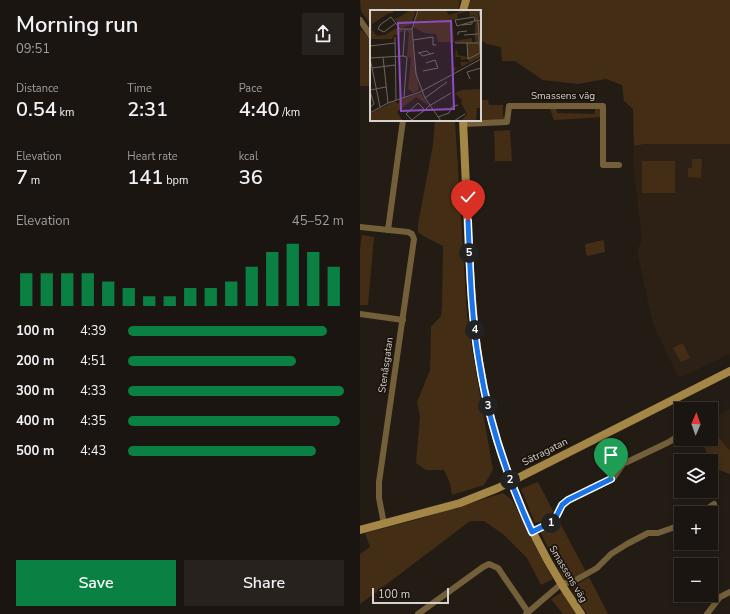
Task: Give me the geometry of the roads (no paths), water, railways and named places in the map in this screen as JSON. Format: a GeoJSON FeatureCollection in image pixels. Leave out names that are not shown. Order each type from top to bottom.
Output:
{"type":"FeatureCollection","features":[{"type":"Feature","properties":{"kind":"street"},"geometry":{"type":"LineString","coordinates":[[463,10],[466,0]]}},
{"type":"Feature","properties":{"kind":"street"},"geometry":{"type":"LineString","coordinates":[[360,20],[370,35]]}},
{"type":"Feature","properties":{"kind":"street","name":"Smassens väg"},"geometry":{"type":"LineString","coordinates":[[581,614],[561,584],[532,532],[510,481],[490,417],[476,340],[471,288],[463,122],[507,122],[509,106],[603,106],[604,164],[619,165]]}},
{"type":"Feature","properties":{"kind":"street"},"geometry":{"type":"LineString","coordinates":[[388,230],[403,121]]}},
{"type":"Feature","properties":{"kind":"street","name":"Stenåsgatan"},"geometry":{"type":"LineString","coordinates":[[360,227],[408,232],[412,234],[414,239],[378,493],[384,524]]}},
{"type":"Feature","properties":{"kind":"street"},"geometry":{"type":"LineString","coordinates":[[360,314],[402,320]]}},
{"type":"Feature","properties":{"kind":"street","name":"Sätragatan"},"geometry":{"type":"LineString","coordinates":[[360,530],[460,503],[510,481],[730,371]]}},
{"type":"Feature","properties":{"kind":"street"},"geometry":{"type":"LineString","coordinates":[[532,532],[554,521],[562,505],[568,500],[611,479],[623,464],[674,438]]}},
{"type":"Feature","properties":{"kind":"street"},"geometry":{"type":"LineString","coordinates":[[418,614],[483,566],[489,564],[498,568],[527,613],[561,584],[574,582],[597,568],[611,554],[648,532],[658,533],[674,527]]}},
{"type":"Feature","properties":{"kind":"street"},"geometry":{"type":"LineString","coordinates":[[707,614],[720,597],[730,592]]}}]}
